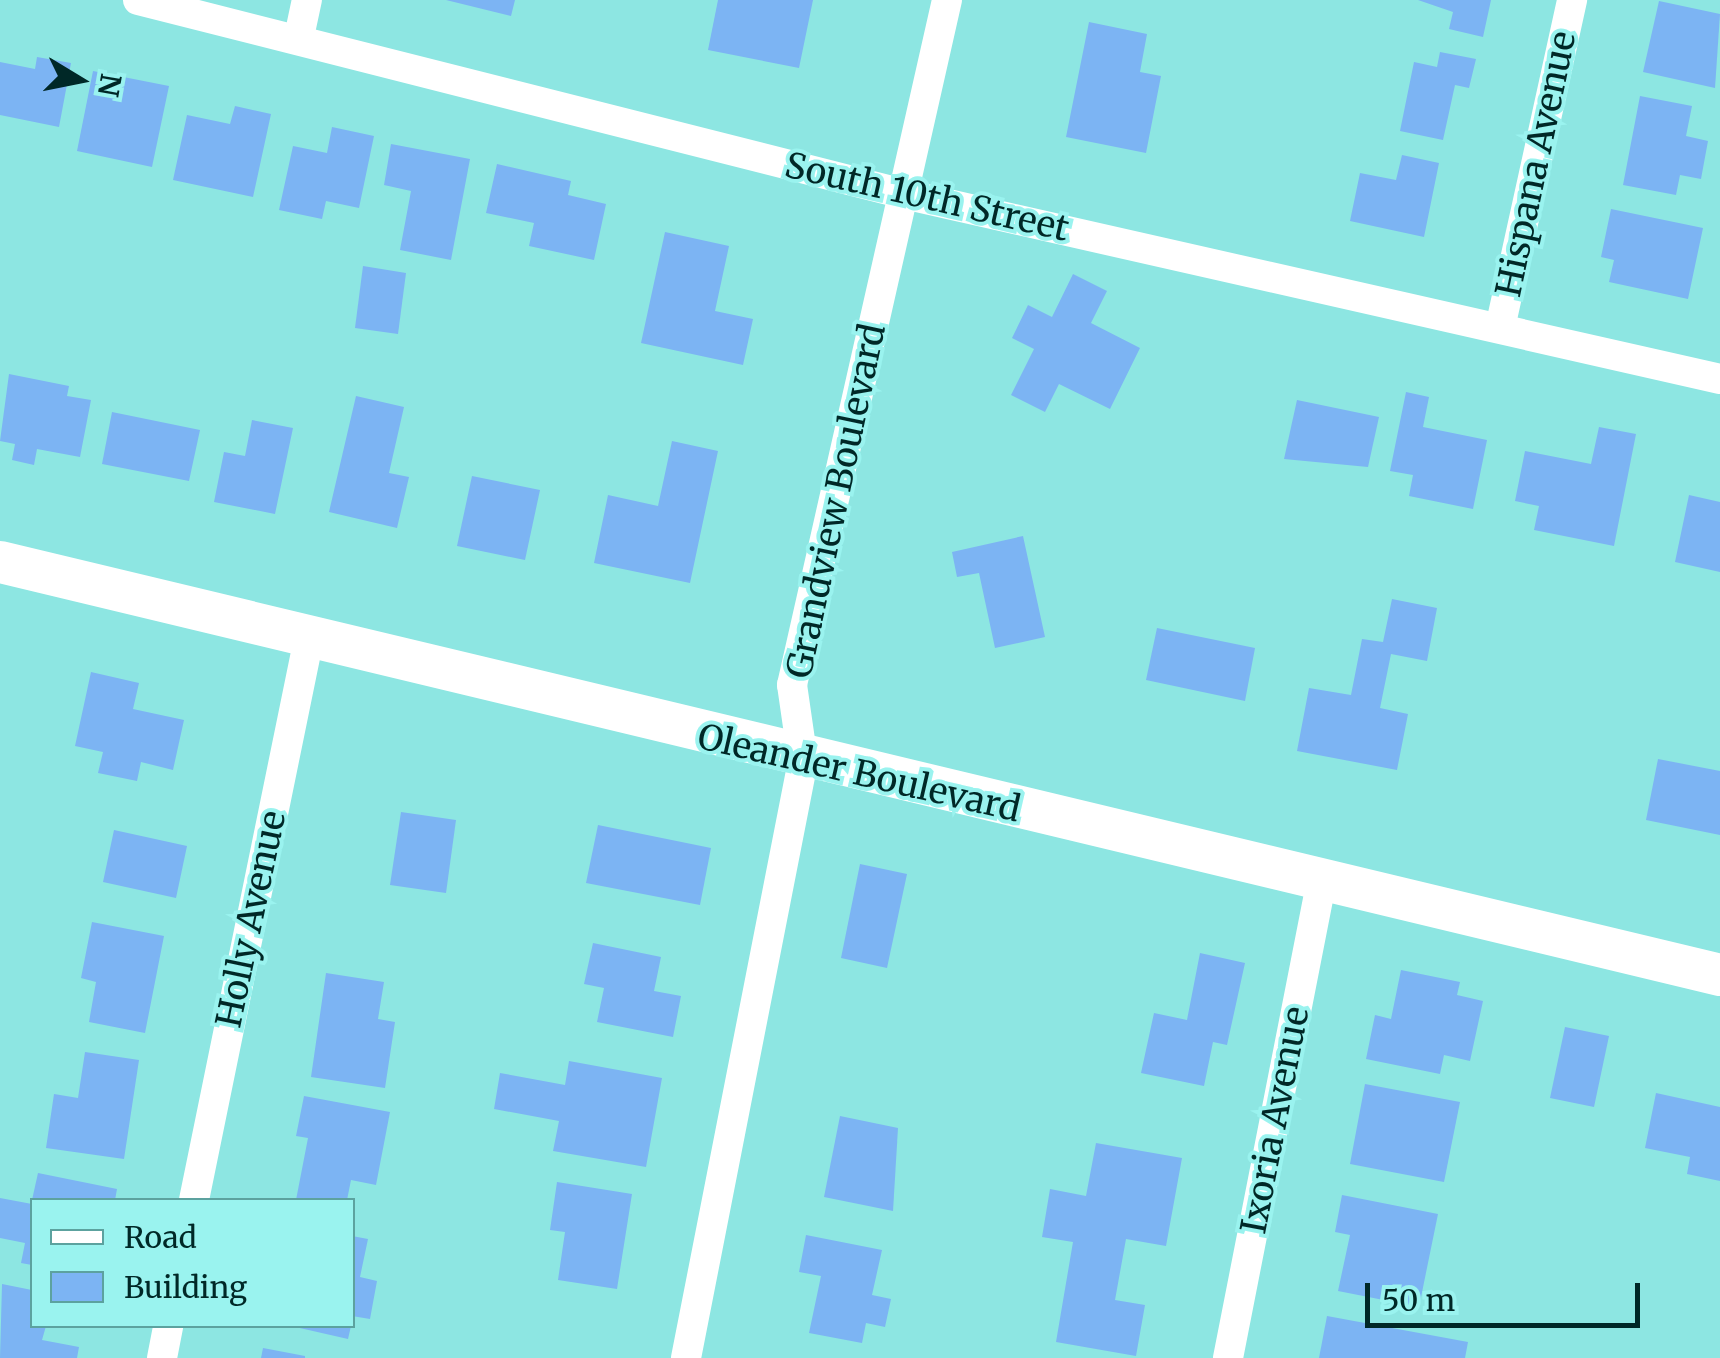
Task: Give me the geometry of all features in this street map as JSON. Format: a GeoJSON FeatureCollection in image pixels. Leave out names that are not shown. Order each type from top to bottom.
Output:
{"type":"FeatureCollection","features":[{"type":"Feature","properties":{"kind":"main road","name":"Oleander Boulevard"},"geometry":{"type":"LineString","coordinates":[[0,562],[803,762],[1720,975]]}},
{"type":"Feature","properties":{"kind":"street","name":"South 10th Street"},"geometry":{"type":"LineString","coordinates":[[138,0],[300,37],[904,194],[1720,379]]}},
{"type":"Feature","properties":{"kind":"street"},"geometry":{"type":"LineString","coordinates":[[300,37],[307,0]]}},
{"type":"Feature","properties":{"kind":"street","name":"Grandview Boulevard"},"geometry":{"type":"LineString","coordinates":[[686,1358],[803,762],[792,685],[947,0]]}},
{"type":"Feature","properties":{"kind":"street","name":"Hispana Avenue"},"geometry":{"type":"LineString","coordinates":[[1500,328],[1572,0]]}},
{"type":"Feature","properties":{"kind":"street","name":"Holly Avenue"},"geometry":{"type":"LineString","coordinates":[[194,1198],[308,638]]}},
{"type":"Feature","properties":{"kind":"street","name":"Ixoria Avenue"},"geometry":{"type":"LineString","coordinates":[[1228,1358],[1322,881]]}},
{"type":"Feature","properties":{"kind":"street"},"geometry":{"type":"LineString","coordinates":[[162,1358],[168,1328]]}},
{"type":"Feature","properties":{"kind":"building"},"geometry":{"type":"Polygon","coordinates":[[[446,0],[515,0],[511,16],[446,0]]]}},
{"type":"Feature","properties":{"kind":"building"},"geometry":{"type":"Polygon","coordinates":[[[718,0],[813,0],[799,68],[708,50],[718,0]]]}},
{"type":"Feature","properties":{"kind":"building"},"geometry":{"type":"Polygon","coordinates":[[[1418,0],[1491,0],[1483,37],[1449,29],[1453,12],[1418,0]]]}},
{"type":"Feature","properties":{"kind":"building"},"geometry":{"type":"Polygon","coordinates":[[[1659,1],[1720,14],[1715,88],[1643,72],[1659,1]]]}},
{"type":"Feature","properties":{"kind":"building"},"geometry":{"type":"Polygon","coordinates":[[[1089,22],[1147,34],[1140,72],[1161,76],[1146,153],[1066,137],[1089,22]]]}},
{"type":"Feature","properties":{"kind":"building"},"geometry":{"type":"Polygon","coordinates":[[[1440,52],[1476,59],[1469,88],[1455,85],[1443,140],[1400,131],[1414,62],[1437,67],[1440,52]]]}},
{"type":"Feature","properties":{"kind":"building"},"geometry":{"type":"Polygon","coordinates":[[[37,57],[71,63],[59,127],[0,115],[0,62],[35,69],[37,57]]]}},
{"type":"Feature","properties":{"kind":"building"},"geometry":{"type":"Polygon","coordinates":[[[93,71],[169,86],[152,167],[77,151],[93,71]]]}},
{"type":"Feature","properties":{"kind":"building"},"geometry":{"type":"Polygon","coordinates":[[[1640,96],[1692,106],[1686,136],[1708,141],[1701,179],[1680,175],[1676,195],[1623,185],[1640,96]]]}},
{"type":"Feature","properties":{"kind":"building"},"geometry":{"type":"Polygon","coordinates":[[[235,106],[271,114],[253,197],[173,180],[187,115],[230,124],[235,106]]]}},
{"type":"Feature","properties":{"kind":"building"},"geometry":{"type":"Polygon","coordinates":[[[332,127],[374,136],[359,208],[326,201],[322,219],[279,210],[293,146],[327,153],[332,127]]]}},
{"type":"Feature","properties":{"kind":"building"},"geometry":{"type":"Polygon","coordinates":[[[391,144],[470,159],[451,260],[400,250],[411,191],[384,185],[391,144]]]}},
{"type":"Feature","properties":{"kind":"building"},"geometry":{"type":"Polygon","coordinates":[[[1402,155],[1439,163],[1424,237],[1350,221],[1360,173],[1396,180],[1402,155]]]}},
{"type":"Feature","properties":{"kind":"building"},"geometry":{"type":"Polygon","coordinates":[[[497,164],[571,181],[568,195],[606,204],[594,260],[529,246],[534,223],[486,213],[497,164]]]}},
{"type":"Feature","properties":{"kind":"building"},"geometry":{"type":"Polygon","coordinates":[[[1611,209],[1703,228],[1688,299],[1609,282],[1614,260],[1601,257],[1611,209]]]}},
{"type":"Feature","properties":{"kind":"building"},"geometry":{"type":"Polygon","coordinates":[[[665,232],[729,246],[715,311],[753,319],[743,365],[641,343],[665,232]]]}},
{"type":"Feature","properties":{"kind":"building"},"geometry":{"type":"Polygon","coordinates":[[[363,266],[406,273],[398,334],[355,328],[363,266]]]}},
{"type":"Feature","properties":{"kind":"building"},"geometry":{"type":"Polygon","coordinates":[[[1073,274],[1107,291],[1091,323],[1140,348],[1110,409],[1059,384],[1045,412],[1011,395],[1034,349],[1012,338],[1028,305],[1052,317],[1073,274]]]}},
{"type":"Feature","properties":{"kind":"building"},"geometry":{"type":"Polygon","coordinates":[[[9,374],[69,386],[67,396],[91,400],[80,457],[37,449],[34,465],[12,460],[15,444],[0,441],[9,374]]]}},
{"type":"Feature","properties":{"kind":"building"},"geometry":{"type":"Polygon","coordinates":[[[1406,392],[1429,397],[1423,427],[1487,440],[1473,509],[1409,496],[1413,475],[1390,471],[1406,392]]]}},
{"type":"Feature","properties":{"kind":"building"},"geometry":{"type":"Polygon","coordinates":[[[356,396],[404,407],[389,473],[409,477],[397,528],[329,512],[356,396]]]}},
{"type":"Feature","properties":{"kind":"building"},"geometry":{"type":"Polygon","coordinates":[[[1297,400],[1379,417],[1368,467],[1284,459],[1297,400]]]}},
{"type":"Feature","properties":{"kind":"building"},"geometry":{"type":"Polygon","coordinates":[[[112,412],[200,430],[189,481],[102,464],[112,412]]]}},
{"type":"Feature","properties":{"kind":"building"},"geometry":{"type":"Polygon","coordinates":[[[252,420],[293,428],[275,514],[214,502],[224,452],[245,456],[252,420]]]}},
{"type":"Feature","properties":{"kind":"building"},"geometry":{"type":"Polygon","coordinates":[[[1599,427],[1636,434],[1614,546],[1534,530],[1539,506],[1515,501],[1525,451],[1591,464],[1599,427]]]}},
{"type":"Feature","properties":{"kind":"building"},"geometry":{"type":"Polygon","coordinates":[[[672,441],[718,451],[690,583],[594,563],[608,495],[658,506],[672,441]]]}},
{"type":"Feature","properties":{"kind":"building"},"geometry":{"type":"Polygon","coordinates":[[[472,476],[540,490],[525,560],[457,546],[472,476]]]}},
{"type":"Feature","properties":{"kind":"building"},"geometry":{"type":"Polygon","coordinates":[[[1689,495],[1720,502],[1720,572],[1675,562],[1689,495]]]}},
{"type":"Feature","properties":{"kind":"building"},"geometry":{"type":"Polygon","coordinates":[[[1023,536],[1045,637],[995,648],[979,573],[957,577],[952,552],[1023,536]]]}},
{"type":"Feature","properties":{"kind":"building"},"geometry":{"type":"Polygon","coordinates":[[[1392,599],[1437,608],[1427,661],[1391,654],[1380,708],[1408,714],[1397,770],[1297,751],[1309,688],[1351,695],[1362,639],[1383,642],[1392,599]]]}},
{"type":"Feature","properties":{"kind":"building"},"geometry":{"type":"Polygon","coordinates":[[[1157,628],[1255,648],[1245,701],[1146,680],[1157,628]]]}},
{"type":"Feature","properties":{"kind":"building"},"geometry":{"type":"Polygon","coordinates":[[[91,672],[139,683],[133,709],[184,720],[173,770],[141,762],[137,781],[98,773],[103,752],[75,746],[91,672]]]}},
{"type":"Feature","properties":{"kind":"building"},"geometry":{"type":"Polygon","coordinates":[[[1658,759],[1720,771],[1720,835],[1646,820],[1658,759]]]}},
{"type":"Feature","properties":{"kind":"building"},"geometry":{"type":"Polygon","coordinates":[[[401,812],[456,820],[446,893],[390,885],[401,812]]]}},
{"type":"Feature","properties":{"kind":"building"},"geometry":{"type":"Polygon","coordinates":[[[598,825],[711,848],[700,905],[586,883],[598,825]]]}},
{"type":"Feature","properties":{"kind":"building"},"geometry":{"type":"Polygon","coordinates":[[[114,830],[187,846],[176,898],[103,882],[114,830]]]}},
{"type":"Feature","properties":{"kind":"building"},"geometry":{"type":"Polygon","coordinates":[[[860,864],[907,874],[887,968],[841,958],[860,864]]]}},
{"type":"Feature","properties":{"kind":"building"},"geometry":{"type":"Polygon","coordinates":[[[92,922],[164,936],[145,1033],[89,1022],[96,982],[81,978],[92,922]]]}},
{"type":"Feature","properties":{"kind":"building"},"geometry":{"type":"Polygon","coordinates":[[[593,943],[661,957],[654,991],[681,996],[673,1037],[597,1022],[604,988],[584,984],[593,943]]]}},
{"type":"Feature","properties":{"kind":"building"},"geometry":{"type":"Polygon","coordinates":[[[1200,953],[1245,963],[1227,1045],[1213,1042],[1204,1086],[1141,1073],[1154,1013],[1187,1020],[1200,953]]]}},
{"type":"Feature","properties":{"kind":"building"},"geometry":{"type":"Polygon","coordinates":[[[1401,970],[1460,982],[1457,995],[1483,1001],[1470,1061],[1444,1055],[1440,1074],[1366,1059],[1375,1015],[1391,1019],[1401,970]]]}},
{"type":"Feature","properties":{"kind":"building"},"geometry":{"type":"Polygon","coordinates":[[[326,973],[384,982],[378,1019],[395,1022],[385,1088],[311,1077],[326,973]]]}},
{"type":"Feature","properties":{"kind":"building"},"geometry":{"type":"Polygon","coordinates":[[[1565,1027],[1609,1036],[1594,1107],[1550,1098],[1565,1027]]]}},
{"type":"Feature","properties":{"kind":"building"},"geometry":{"type":"Polygon","coordinates":[[[85,1052],[139,1060],[124,1159],[46,1148],[54,1094],[78,1098],[85,1052]]]}},
{"type":"Feature","properties":{"kind":"building"},"geometry":{"type":"Polygon","coordinates":[[[569,1061],[662,1078],[646,1167],[553,1151],[559,1121],[494,1109],[500,1073],[565,1085],[569,1061]]]}},
{"type":"Feature","properties":{"kind":"building"},"geometry":{"type":"Polygon","coordinates":[[[1365,1084],[1460,1102],[1444,1182],[1350,1164],[1365,1084]]]}},
{"type":"Feature","properties":{"kind":"building"},"geometry":{"type":"Polygon","coordinates":[[[1656,1093],[1720,1107],[1720,1181],[1687,1174],[1690,1157],[1645,1148],[1656,1093]]]}},
{"type":"Feature","properties":{"kind":"building"},"geometry":{"type":"Polygon","coordinates":[[[304,1096],[390,1112],[376,1185],[351,1180],[347,1198],[296,1198],[308,1138],[296,1136],[304,1096]]]}},
{"type":"Feature","properties":{"kind":"building"},"geometry":{"type":"Polygon","coordinates":[[[840,1116],[898,1128],[893,1211],[824,1197],[840,1116]]]}},
{"type":"Feature","properties":{"kind":"building"},"geometry":{"type":"Polygon","coordinates":[[[1096,1143],[1182,1158],[1166,1246],[1126,1239],[1115,1300],[1145,1305],[1136,1356],[1056,1342],[1073,1242],[1042,1237],[1050,1189],[1086,1196],[1096,1143]]]}},
{"type":"Feature","properties":{"kind":"building"},"geometry":{"type":"Polygon","coordinates":[[[38,1173],[117,1189],[115,1198],[32,1198],[38,1173]]]}},
{"type":"Feature","properties":{"kind":"building"},"geometry":{"type":"Polygon","coordinates":[[[557,1182],[632,1194],[617,1289],[558,1280],[565,1232],[550,1230],[557,1182]]]}},
{"type":"Feature","properties":{"kind":"building"},"geometry":{"type":"Polygon","coordinates":[[[1342,1195],[1438,1214],[1419,1307],[1338,1291],[1350,1235],[1335,1232],[1342,1195]]]}},
{"type":"Feature","properties":{"kind":"building"},"geometry":{"type":"Polygon","coordinates":[[[0,1198],[30,1204],[30,1265],[21,1263],[25,1243],[0,1238],[0,1198]]]}},
{"type":"Feature","properties":{"kind":"building"},"geometry":{"type":"Polygon","coordinates":[[[806,1235],[882,1250],[872,1295],[891,1299],[885,1327],[866,1323],[862,1343],[809,1333],[821,1276],[799,1272],[806,1235]]]}},
{"type":"Feature","properties":{"kind":"building"},"geometry":{"type":"Polygon","coordinates":[[[355,1237],[368,1239],[360,1277],[377,1281],[370,1319],[355,1316],[355,1237]]]}},
{"type":"Feature","properties":{"kind":"building"},"geometry":{"type":"Polygon","coordinates":[[[2,1284],[30,1290],[30,1328],[45,1328],[42,1340],[79,1347],[77,1358],[0,1358],[2,1284]]]}},
{"type":"Feature","properties":{"kind":"building"},"geometry":{"type":"Polygon","coordinates":[[[1327,1316],[1468,1342],[1465,1358],[1319,1358],[1327,1316]]]}},
{"type":"Feature","properties":{"kind":"building"},"geometry":{"type":"Polygon","coordinates":[[[300,1328],[351,1328],[348,1339],[300,1328]]]}},
{"type":"Feature","properties":{"kind":"building"},"geometry":{"type":"Polygon","coordinates":[[[263,1348],[305,1356],[305,1358],[261,1358],[263,1348]]]}}]}
